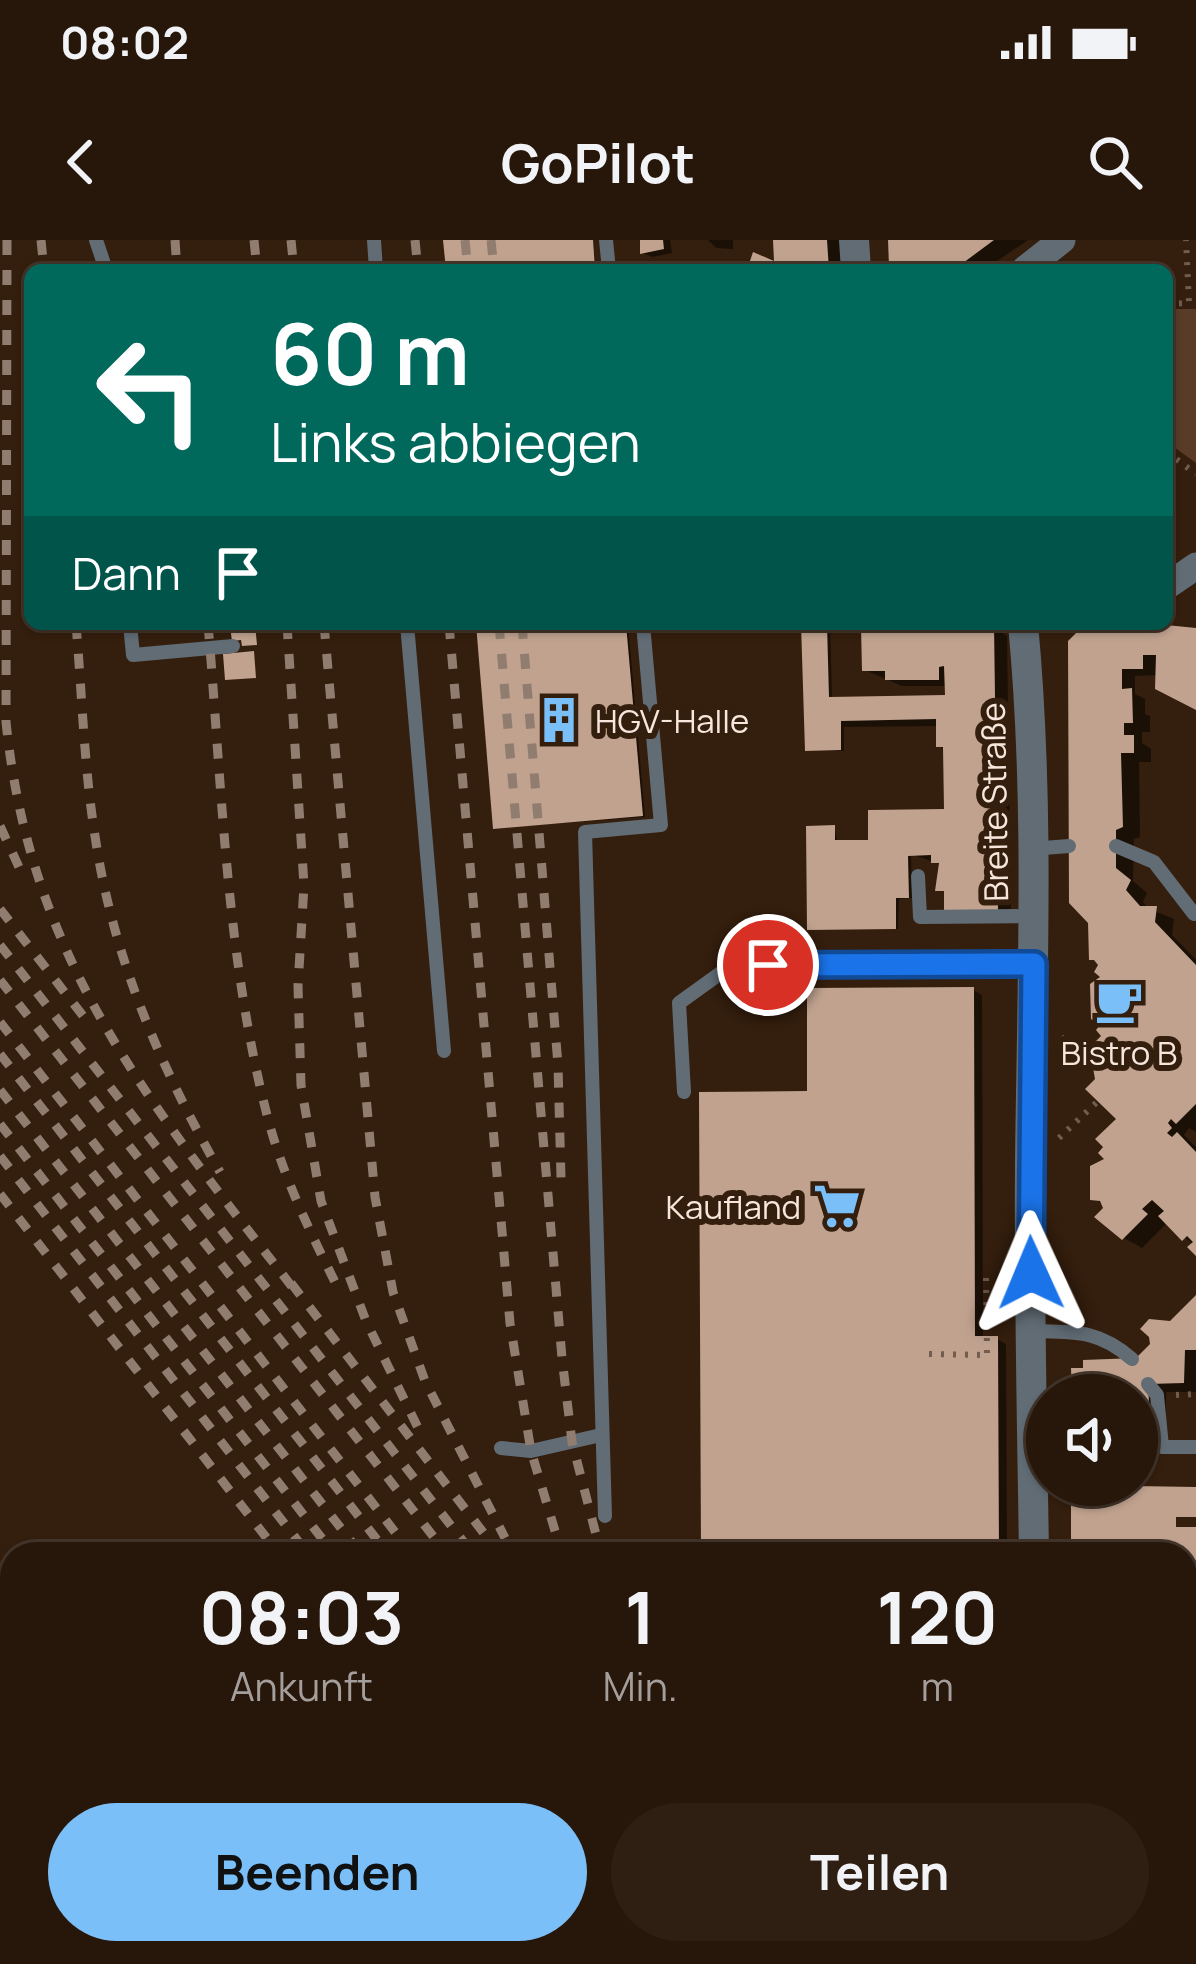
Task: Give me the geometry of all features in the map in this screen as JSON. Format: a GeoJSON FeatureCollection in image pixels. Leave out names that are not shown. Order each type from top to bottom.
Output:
{"type":"FeatureCollection","features":[{"type":"Feature","properties":{"kind":"street"},"geometry":{"type":"LineString","coordinates":[[1032,264],[1062,240]]}},
{"type":"Feature","properties":{"kind":"street","name":"Breite Straße"},"geometry":{"type":"LineString","coordinates":[[1023,630],[1034,964],[1030,1331],[1034,1542]]}},
{"type":"Feature","properties":{"kind":"lane"},"geometry":{"type":"LineString","coordinates":[[131,630],[133,656],[233,646]]}},
{"type":"Feature","properties":{"kind":"lane"},"geometry":{"type":"LineString","coordinates":[[408,630],[444,1051]]}},
{"type":"Feature","properties":{"kind":"lane"},"geometry":{"type":"LineString","coordinates":[[605,1516],[585,832],[662,825],[644,630]]}},
{"type":"Feature","properties":{"kind":"lane"},"geometry":{"type":"LineString","coordinates":[[1031,849],[1069,846]]}},
{"type":"Feature","properties":{"kind":"lane"},"geometry":{"type":"LineString","coordinates":[[1116,846],[1154,862],[1194,914]]}},
{"type":"Feature","properties":{"kind":"lane"},"geometry":{"type":"LineString","coordinates":[[918,876],[920,917],[1032,916]]}},
{"type":"Feature","properties":{"kind":"lane"},"geometry":{"type":"LineString","coordinates":[[684,1092],[679,1003],[728,967],[1034,964]]}},
{"type":"Feature","properties":{"kind":"lane"},"geometry":{"type":"LineString","coordinates":[[1030,1331],[1080,1332],[1112,1341],[1132,1359]]}},
{"type":"Feature","properties":{"kind":"lane"},"geometry":{"type":"LineString","coordinates":[[1158,1405],[1162,1447],[1196,1447]]}},
{"type":"Feature","properties":{"kind":"lane"},"geometry":{"type":"LineString","coordinates":[[501,1448],[531,1451],[601,1435]]}},
{"type":"Feature","properties":{"kind":"path"},"geometry":{"type":"LineString","coordinates":[[1173,304],[1189,303],[1186,240]]}},
{"type":"Feature","properties":{"kind":"path"},"geometry":{"type":"LineString","coordinates":[[929,1354],[987,1355],[986,1274]]}},
{"type":"Feature","properties":{"kind":"shaded area"},"geometry":{"type":"Polygon","coordinates":[[[1173,309],[1196,309],[1196,463],[1173,446],[1173,309]]]}},
{"type":"Feature","properties":{"kind":"building"},"geometry":{"type":"Polygon","coordinates":[[[443,240],[593,240],[595,264],[445,264],[443,240]]]}},
{"type":"Feature","properties":{"kind":"building"},"geometry":{"type":"Polygon","coordinates":[[[640,240],[663,240],[664,249],[640,254],[640,240]]]}},
{"type":"Feature","properties":{"kind":"building"},"geometry":{"type":"Polygon","coordinates":[[[773,240],[827,240],[829,264],[749,264],[753,252],[774,261],[773,240]]]}},
{"type":"Feature","properties":{"kind":"building"},"geometry":{"type":"Polygon","coordinates":[[[888,240],[994,240],[963,263],[889,264],[888,240]]]}},
{"type":"Feature","properties":{"kind":"building"},"geometry":{"type":"Polygon","coordinates":[[[1196,628],[1196,710],[1155,689],[1156,655],[1143,655],[1143,669],[1122,669],[1122,689],[1132,688],[1133,723],[1124,723],[1124,735],[1134,735],[1134,753],[1121,753],[1123,827],[1116,830],[1116,868],[1131,880],[1126,890],[1140,906],[1157,906],[1155,922],[1196,965],[1196,1104],[1176,1124],[1171,1119],[1167,1133],[1172,1137],[1177,1132],[1196,1152],[1196,1256],[1187,1247],[1193,1242],[1187,1236],[1182,1241],[1158,1216],[1164,1211],[1152,1200],[1142,1209],[1148,1214],[1122,1240],[1094,1217],[1103,1208],[1100,1201],[1090,1200],[1090,1166],[1104,1159],[1098,1153],[1103,1147],[1095,1139],[1116,1119],[1085,1089],[1095,1079],[1093,1068],[1106,1069],[1113,1062],[1095,1042],[1101,1036],[1096,1030],[1100,1025],[1091,1019],[1090,984],[1100,977],[1094,972],[1098,965],[1089,960],[1088,923],[1069,903],[1068,641],[1079,630],[1196,628]]]}},
{"type":"Feature","properties":{"kind":"building"},"geometry":{"type":"Polygon","coordinates":[[[231,630],[256,630],[257,645],[232,641],[231,630]]]}},
{"type":"Feature","properties":{"kind":"building","name":"HGV-Halle"},"geometry":{"type":"Polygon","coordinates":[[[476,630],[627,630],[643,816],[493,829],[476,630]]]}},
{"type":"Feature","properties":{"kind":"building"},"geometry":{"type":"Polygon","coordinates":[[[801,630],[827,630],[829,697],[945,695],[944,666],[939,667],[939,680],[885,680],[885,671],[862,671],[861,630],[994,630],[998,910],[944,910],[944,891],[935,891],[939,863],[931,863],[931,855],[908,856],[909,898],[896,898],[896,929],[807,930],[806,826],[835,825],[835,840],[868,840],[868,810],[944,809],[943,747],[936,747],[936,719],[841,721],[841,750],[805,751],[801,630]]]}},
{"type":"Feature","properties":{"kind":"building"},"geometry":{"type":"Polygon","coordinates":[[[254,651],[256,678],[225,680],[223,654],[254,651]]]}},
{"type":"Feature","properties":{"kind":"building","name":"Kaufland"},"geometry":{"type":"Polygon","coordinates":[[[974,987],[975,1336],[998,1336],[999,1542],[701,1542],[699,1092],[807,1091],[807,988],[974,987]]]}},
{"type":"Feature","properties":{"kind":"building"},"geometry":{"type":"Polygon","coordinates":[[[1196,1295],[1196,1350],[1185,1350],[1184,1383],[1158,1384],[1158,1374],[1071,1374],[1071,1368],[1083,1368],[1083,1360],[1136,1358],[1150,1344],[1140,1329],[1149,1319],[1170,1321],[1196,1295]]]}},
{"type":"Feature","properties":{"kind":"building"},"geometry":{"type":"Polygon","coordinates":[[[1158,1486],[1196,1487],[1196,1517],[1176,1517],[1176,1527],[1196,1527],[1196,1542],[1071,1542],[1071,1506],[1158,1506],[1158,1486]]]}},
{"type":"Feature","properties":{"kind":"railway"},"geometry":{"type":"LineString","coordinates":[[7,240],[6,722],[20,809],[42,889],[72,963],[108,1032],[197,1163],[300,1297]]}},
{"type":"Feature","properties":{"kind":"railway"},"geometry":{"type":"LineString","coordinates":[[41,240],[43,264]]}},
{"type":"Feature","properties":{"kind":"railway"},"geometry":{"type":"LineString","coordinates":[[175,240],[177,264]]}},
{"type":"Feature","properties":{"kind":"railway"},"geometry":{"type":"LineString","coordinates":[[254,240],[256,264]]}},
{"type":"Feature","properties":{"kind":"railway"},"geometry":{"type":"LineString","coordinates":[[291,240],[293,264]]}},
{"type":"Feature","properties":{"kind":"railway"},"geometry":{"type":"LineString","coordinates":[[415,240],[417,264]]}},
{"type":"Feature","properties":{"kind":"railway"},"geometry":{"type":"LineString","coordinates":[[465,240],[467,264]]}},
{"type":"Feature","properties":{"kind":"railway"},"geometry":{"type":"LineString","coordinates":[[491,240],[493,264]]}},
{"type":"Feature","properties":{"kind":"railway"},"geometry":{"type":"LineString","coordinates":[[76,630],[91,810],[114,925],[159,1051],[220,1172]]}},
{"type":"Feature","properties":{"kind":"railway"},"geometry":{"type":"LineString","coordinates":[[208,630],[227,871],[253,1055],[280,1159],[336,1284]]}},
{"type":"Feature","properties":{"kind":"railway"},"geometry":{"type":"LineString","coordinates":[[287,630],[304,885],[298,986],[301,1085],[321,1201],[366,1321],[421,1434]]}},
{"type":"Feature","properties":{"kind":"railway"},"geometry":{"type":"LineString","coordinates":[[325,630],[375,1197],[393,1292],[425,1381],[505,1538]]}},
{"type":"Feature","properties":{"kind":"railway"},"geometry":{"type":"LineString","coordinates":[[450,630],[510,1323],[531,1451],[558,1542]]}},
{"type":"Feature","properties":{"kind":"railway"},"geometry":{"type":"LineString","coordinates":[[500,630],[562,1358],[572,1442],[598,1542]]}},
{"type":"Feature","properties":{"kind":"railway"},"geometry":{"type":"LineString","coordinates":[[522,630],[558,1065],[561,1178]]}},
{"type":"Feature","properties":{"kind":"railway"},"geometry":{"type":"LineString","coordinates":[[0,826],[24,878]]}},
{"type":"Feature","properties":{"kind":"railway"},"geometry":{"type":"LineString","coordinates":[[0,909],[87,1021]]}},
{"type":"Feature","properties":{"kind":"railway"},"geometry":{"type":"LineString","coordinates":[[0,945],[464,1542]]}},
{"type":"Feature","properties":{"kind":"railway"},"geometry":{"type":"LineString","coordinates":[[0,980],[438,1542]]}},
{"type":"Feature","properties":{"kind":"railway"},"geometry":{"type":"LineString","coordinates":[[0,1022],[403,1542]]}},
{"type":"Feature","properties":{"kind":"railway"},"geometry":{"type":"LineString","coordinates":[[0,1054],[379,1542]]}},
{"type":"Feature","properties":{"kind":"railway"},"geometry":{"type":"LineString","coordinates":[[0,1090],[352,1542]]}},
{"type":"Feature","properties":{"kind":"railway"},"geometry":{"type":"LineString","coordinates":[[0,1124],[325,1542]]}},
{"type":"Feature","properties":{"kind":"railway"},"geometry":{"type":"LineString","coordinates":[[0,1156],[299,1542]]}},
{"type":"Feature","properties":{"kind":"railway"},"geometry":{"type":"LineString","coordinates":[[0,1194],[270,1542]]}},
{"type":"Feature","properties":{"kind":"railway"},"geometry":{"type":"LineString","coordinates":[[291,1283],[491,1542]]}},
{"type":"Feature","properties":{"kind":"place","name":"HGV-Halle"},"geometry":{"type":"Point","coordinates":[559,720]}},
{"type":"Feature","properties":{"kind":"place","name":"Bistro B"},"geometry":{"type":"Point","coordinates":[1119,1001]}},
{"type":"Feature","properties":{"kind":"place","name":"Kaufland"},"geometry":{"type":"Point","coordinates":[837,1206]}},
{"type":"Feature","properties":{"kind":"route"},"geometry":{"type":"LineString","coordinates":[[768,965],[1034,964],[1031,1273]]}}]}
